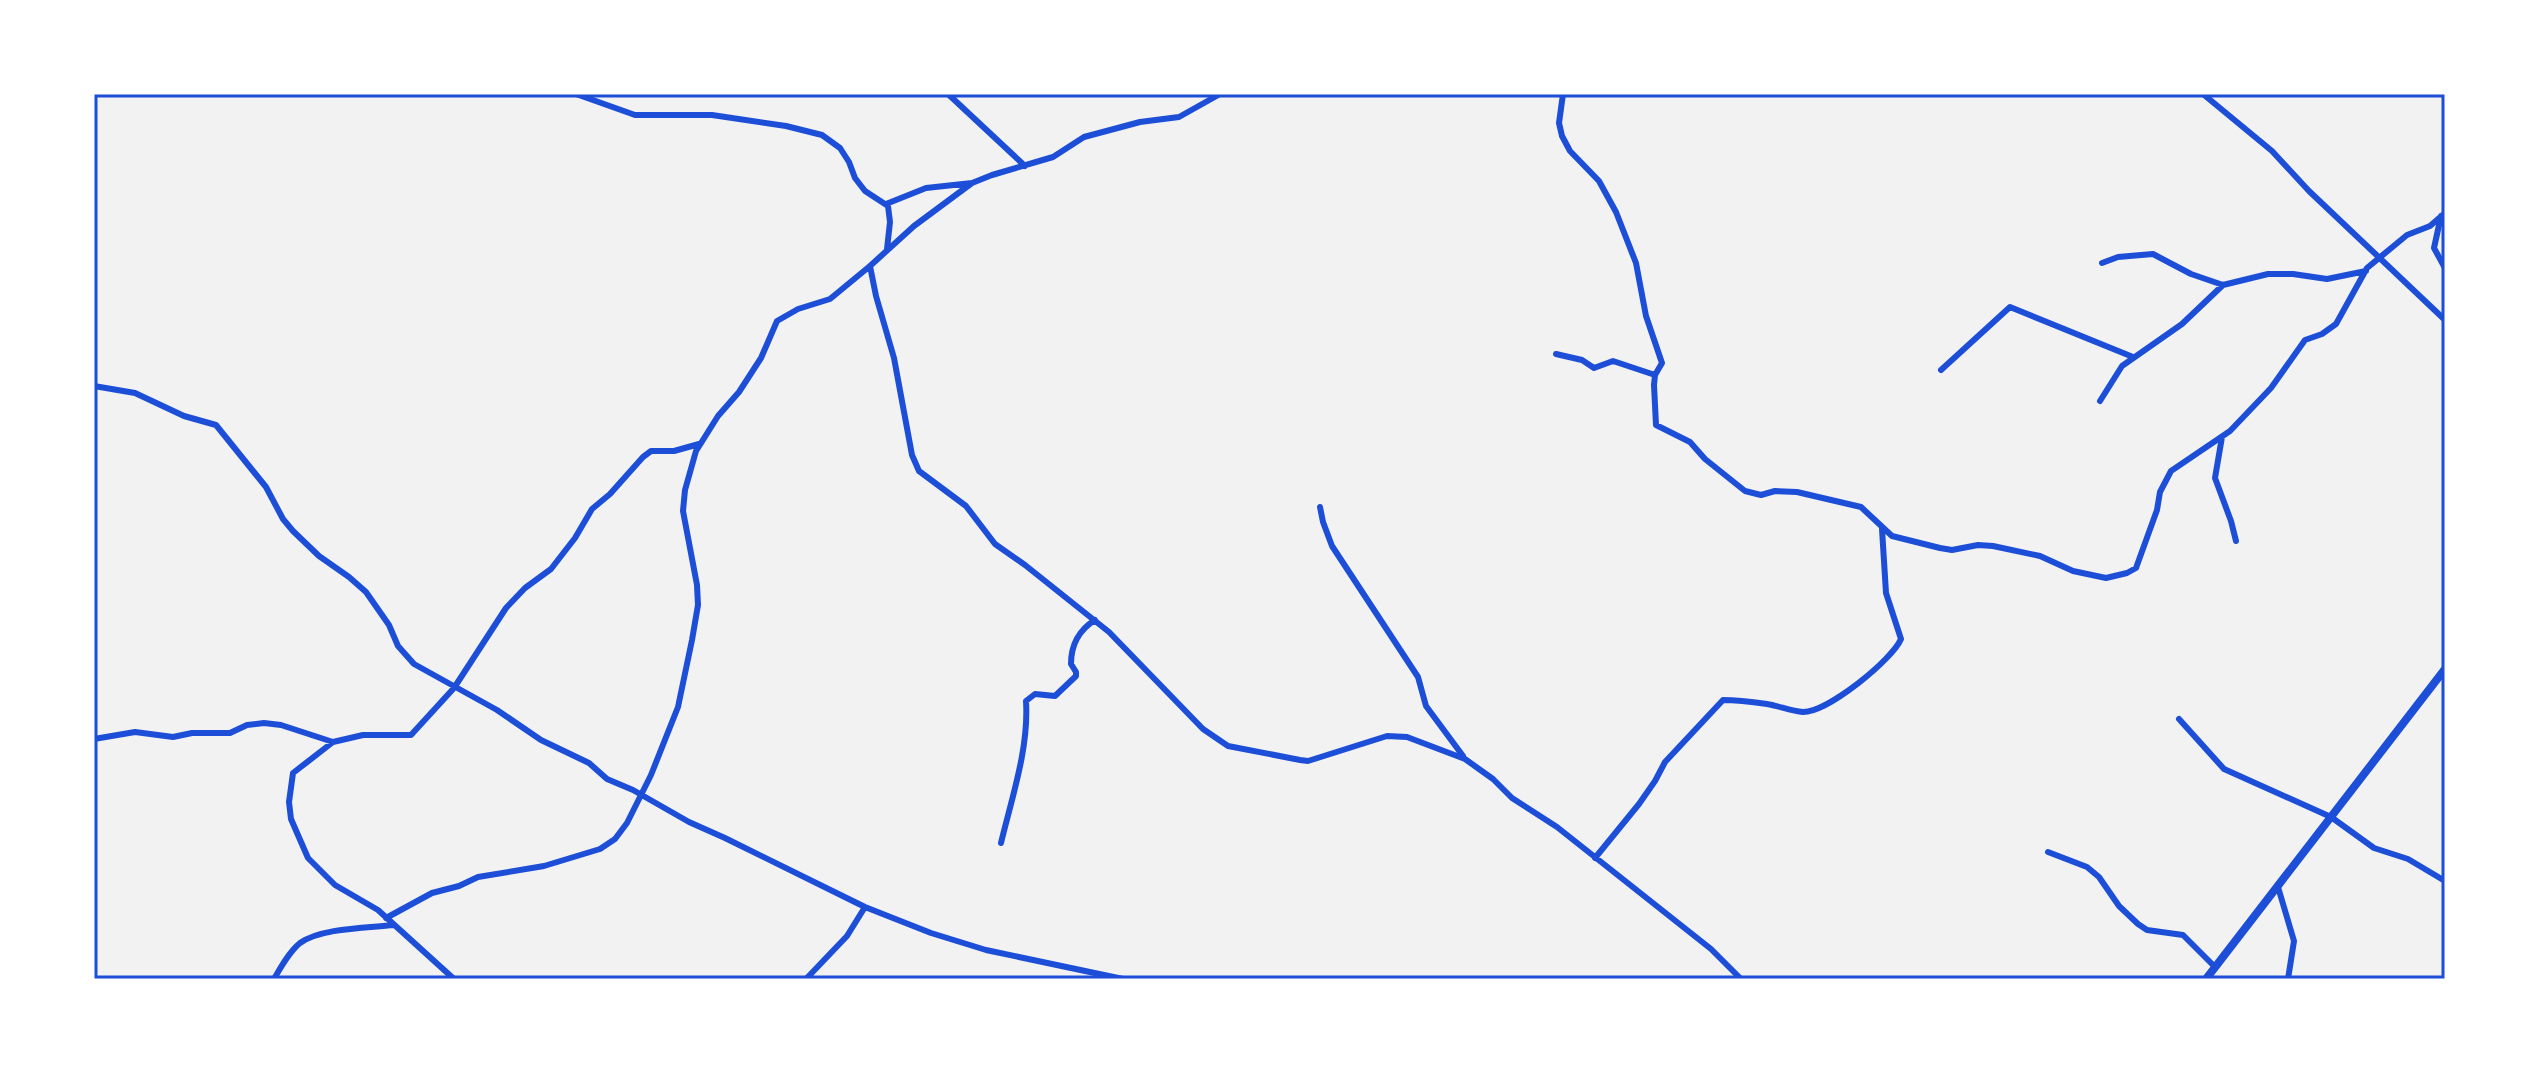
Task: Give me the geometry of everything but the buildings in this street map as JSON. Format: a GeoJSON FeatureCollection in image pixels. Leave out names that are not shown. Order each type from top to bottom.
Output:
{"type":"FeatureCollection","features":[{"type":"Feature","properties":{"kind":"street"},"geometry":{"type":"LineString","coordinates":[[576,94],[635,115],[712,115],[786,126],[822,135],[840,148],[859,186],[886,204],[926,188],[972,183],[1053,157],[1090,135],[1140,122],[1179,117],[1220,94]]}},
{"type":"Feature","properties":{"kind":"street"},"geometry":{"type":"LineString","coordinates":[[948,94],[1025,166]]}},
{"type":"Feature","properties":{"kind":"street"},"geometry":{"type":"LineString","coordinates":[[1563,94],[1559,123],[1562,136],[1570,151],[1599,181],[1607,194],[1636,263],[1646,316],[1662,363],[1655,375],[1656,425],[1690,442],[1705,459],[1745,491],[1761,495],[1786,491],[1825,497],[1865,509],[1892,536],[1952,550],[1978,545],[1993,546],[2040,556],[2086,575],[2106,578],[2132,571],[2139,564],[2160,492],[2171,471],[2222,437],[2271,388],[2305,340],[2322,334],[2336,324],[2366,271],[2407,235],[2430,226],[2443,215]]}},
{"type":"Feature","properties":{"kind":"street"},"geometry":{"type":"LineString","coordinates":[[2203,94],[2272,151],[2309,191],[2445,320]]}},
{"type":"Feature","properties":{"kind":"street"},"geometry":{"type":"LineString","coordinates":[[386,918],[432,893],[478,877],[544,866],[608,846],[634,814],[678,707],[694,631],[697,585],[683,511],[685,490],[699,444],[748,378],[765,351],[777,321],[798,309],[830,299],[887,249],[972,183]]}},
{"type":"Feature","properties":{"kind":"street"},"geometry":{"type":"LineString","coordinates":[[886,204],[890,222],[887,249]]}},
{"type":"Feature","properties":{"kind":"street"},"geometry":{"type":"LineString","coordinates":[[2443,215],[2434,248],[2445,268]]}},
{"type":"Feature","properties":{"kind":"street"},"geometry":{"type":"LineString","coordinates":[[2102,263],[2118,257],[2153,254],[2191,274],[2223,285]]}},
{"type":"Feature","properties":{"kind":"street"},"geometry":{"type":"LineString","coordinates":[[870,266],[894,358],[912,455],[919,471],[966,506],[995,544],[1095,620],[1203,729],[1228,746],[1308,761],[1387,736],[1417,740],[1465,759],[1711,949],[1741,979]]}},
{"type":"Feature","properties":{"kind":"street"},"geometry":{"type":"LineString","coordinates":[[2100,401],[2122,366],[2182,324],[2223,285],[2268,274],[2327,279],[2366,271]]}},
{"type":"Feature","properties":{"kind":"street"},"geometry":{"type":"LineString","coordinates":[[1941,370],[2010,307],[2133,357]]}},
{"type":"Feature","properties":{"kind":"street"},"geometry":{"type":"LineString","coordinates":[[1556,354],[1582,360],[1594,368],[1613,361],[1655,375]]}},
{"type":"Feature","properties":{"kind":"street"},"geometry":{"type":"LineString","coordinates":[[94,386],[135,393],[184,416],[216,425],[266,487],[293,531],[319,556],[366,592],[405,655],[420,669],[497,710],[541,740],[589,763],[614,783],[642,794],[689,822],[865,907],[931,933],[986,950],[1123,979]]}},
{"type":"Feature","properties":{"kind":"street"},"geometry":{"type":"LineString","coordinates":[[2222,437],[2215,478],[2236,541]]}},
{"type":"Feature","properties":{"kind":"street"},"geometry":{"type":"LineString","coordinates":[[454,979],[443,966],[368,903],[335,885],[308,858],[291,819],[289,802],[293,773],[333,742],[363,735],[411,735],[454,688],[506,608],[525,588],[551,569],[592,509],[643,457],[651,451],[682,450],[699,444]]}},
{"type":"Feature","properties":{"kind":"street"},"geometry":{"type":"LineString","coordinates":[[1320,507],[1332,546],[1418,677],[1426,706],[1465,759]]}},
{"type":"Feature","properties":{"kind":"street"},"geometry":{"type":"LineString","coordinates":[[1595,858],[1645,795],[1665,762],[1723,700],[1807,712],[1847,693],[1891,655],[1901,639],[1886,593],[1882,529]]}},
{"type":"Feature","properties":{"kind":"street"},"geometry":{"type":"LineString","coordinates":[[1001,843],[1022,751],[1028,713],[1026,701],[1035,694],[1055,696],[1076,676],[1071,664],[1073,647],[1080,633],[1095,620]]}},
{"type":"Feature","properties":{"kind":"street"},"geometry":{"type":"LineString","coordinates":[[2206,979],[2445,669]]}},
{"type":"Feature","properties":{"kind":"street"},"geometry":{"type":"LineString","coordinates":[[2179,719],[2224,769],[2331,817],[2374,848],[2400,855],[2445,881]]}},
{"type":"Feature","properties":{"kind":"street"},"geometry":{"type":"LineString","coordinates":[[94,739],[135,732],[173,737],[230,733],[247,725],[264,723],[281,725],[333,742]]}},
{"type":"Feature","properties":{"kind":"street"},"geometry":{"type":"LineString","coordinates":[[2048,852],[2087,867],[2138,924],[2147,930],[2183,935],[2215,967]]}},
{"type":"Feature","properties":{"kind":"street"},"geometry":{"type":"LineString","coordinates":[[2278,887],[2294,941],[2288,979]]}},
{"type":"Feature","properties":{"kind":"street"},"geometry":{"type":"LineString","coordinates":[[806,979],[847,936],[865,907]]}},
{"type":"Feature","properties":{"kind":"street"},"geometry":{"type":"LineString","coordinates":[[274,979],[294,950],[310,938],[331,931],[393,925]]}}]}
